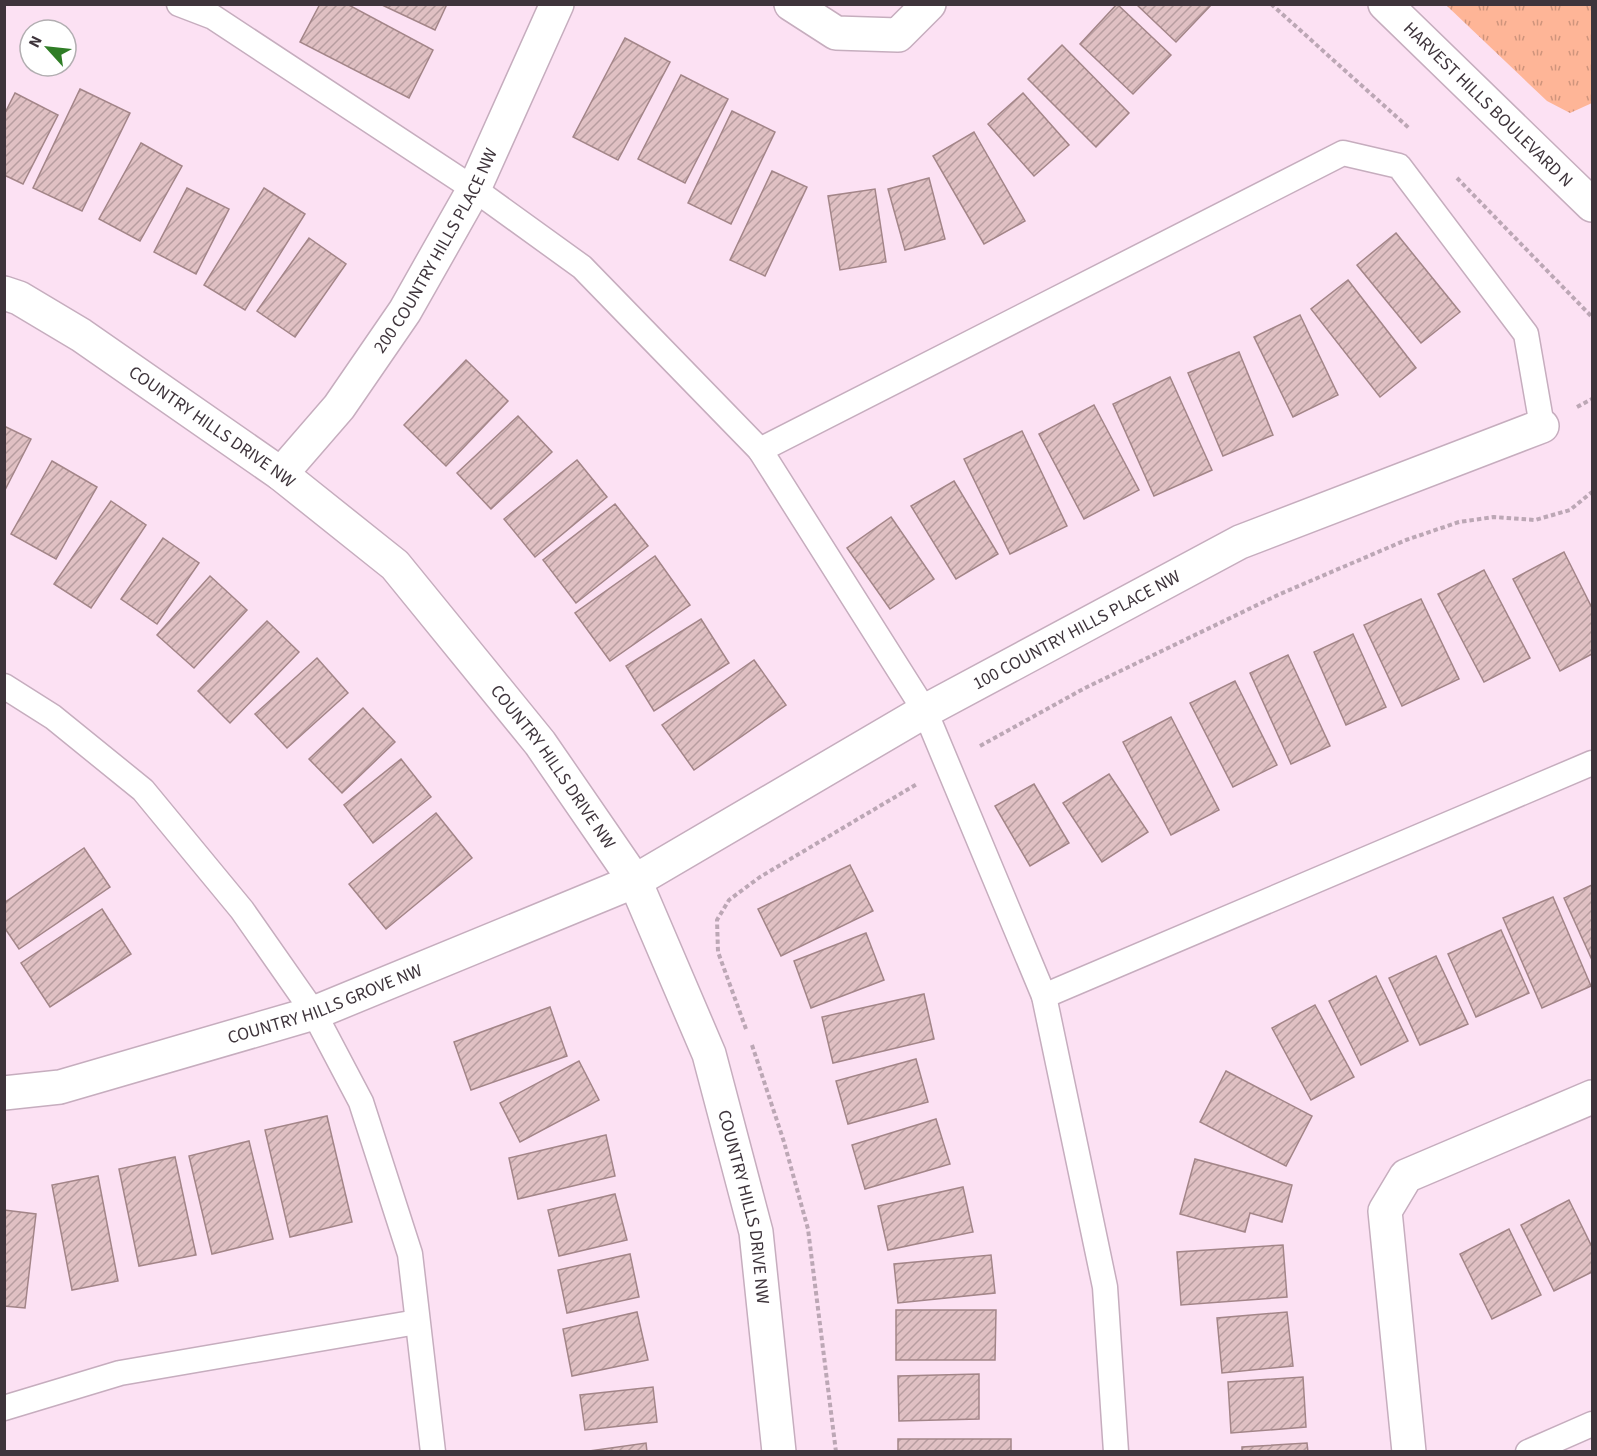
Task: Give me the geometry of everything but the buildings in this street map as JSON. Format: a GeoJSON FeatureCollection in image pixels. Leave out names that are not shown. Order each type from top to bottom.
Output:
{"type":"FeatureCollection","features":[{"type":"Feature","properties":{"kind":"street","name":"200 COUNTRY HILLS PLACE NW"},"geometry":{"type":"LineString","coordinates":[[281,474],[339,407],[405,311],[474,189],[556,4]]}},
{"type":"Feature","properties":{"kind":"street"},"geometry":{"type":"LineString","coordinates":[[791,4],[836,33],[898,34],[929,4]]}},
{"type":"Feature","properties":{"kind":"street","name":"HARVEST HILLS BOULEVARD N"},"geometry":{"type":"LineString","coordinates":[[1384,4],[1593,205]]}},
{"type":"Feature","properties":{"kind":"street","name":"COUNTRY HILLS DRIVE NW"},"geometry":{"type":"LineString","coordinates":[[4,293],[19,298],[81,335],[281,474],[395,565],[540,742],[635,881],[709,1054],[756,1232],[779,1452]]}},
{"type":"Feature","properties":{"kind":"street","name":"100 COUNTRY HILLS PLACE NW"},"geometry":{"type":"LineString","coordinates":[[635,881],[924,711],[1240,542],[1542,426]]}},
{"type":"Feature","properties":{"kind":"street","name":"COUNTRY HILLS GROVE NW"},"geometry":{"type":"LineString","coordinates":[[4,1093],[60,1087],[314,1013],[635,881]]}},
{"type":"Feature","properties":{"kind":"street"},"geometry":{"type":"LineString","coordinates":[[1408,1452],[1385,1211],[1406,1176],[1593,1097]]}},
{"type":"Feature","properties":{"kind":"lane"},"geometry":{"type":"LineString","coordinates":[[179,4],[215,11],[474,189],[582,267],[760,450],[924,711],[1044,996],[1105,1287],[1116,1452]]}},
{"type":"Feature","properties":{"kind":"lane"},"geometry":{"type":"LineString","coordinates":[[760,450],[1343,153],[1398,166],[1526,334],[1542,426]]}},
{"type":"Feature","properties":{"kind":"lane"},"geometry":{"type":"LineString","coordinates":[[4,686],[53,717],[143,790],[242,909],[314,1013],[364,1113],[410,1254],[433,1452]]}},
{"type":"Feature","properties":{"kind":"lane"},"geometry":{"type":"LineString","coordinates":[[1044,996],[1593,764]]}},
{"type":"Feature","properties":{"kind":"lane"},"geometry":{"type":"LineString","coordinates":[[4,1408],[120,1373],[417,1322]]}},
{"type":"Feature","properties":{"kind":"lane"},"geometry":{"type":"LineString","coordinates":[[1528,1452],[1593,1424]]}},
{"type":"Feature","properties":{"kind":"path"},"geometry":{"type":"LineString","coordinates":[[1271,4],[1413,132]]}},
{"type":"Feature","properties":{"kind":"path"},"geometry":{"type":"LineString","coordinates":[[1453,174],[1593,317]]}},
{"type":"Feature","properties":{"kind":"green space"},"geometry":{"type":"Polygon","coordinates":[[[1446,5],[1592,5],[1592,103],[1570,113],[1547,101],[1446,5]]]}}]}
